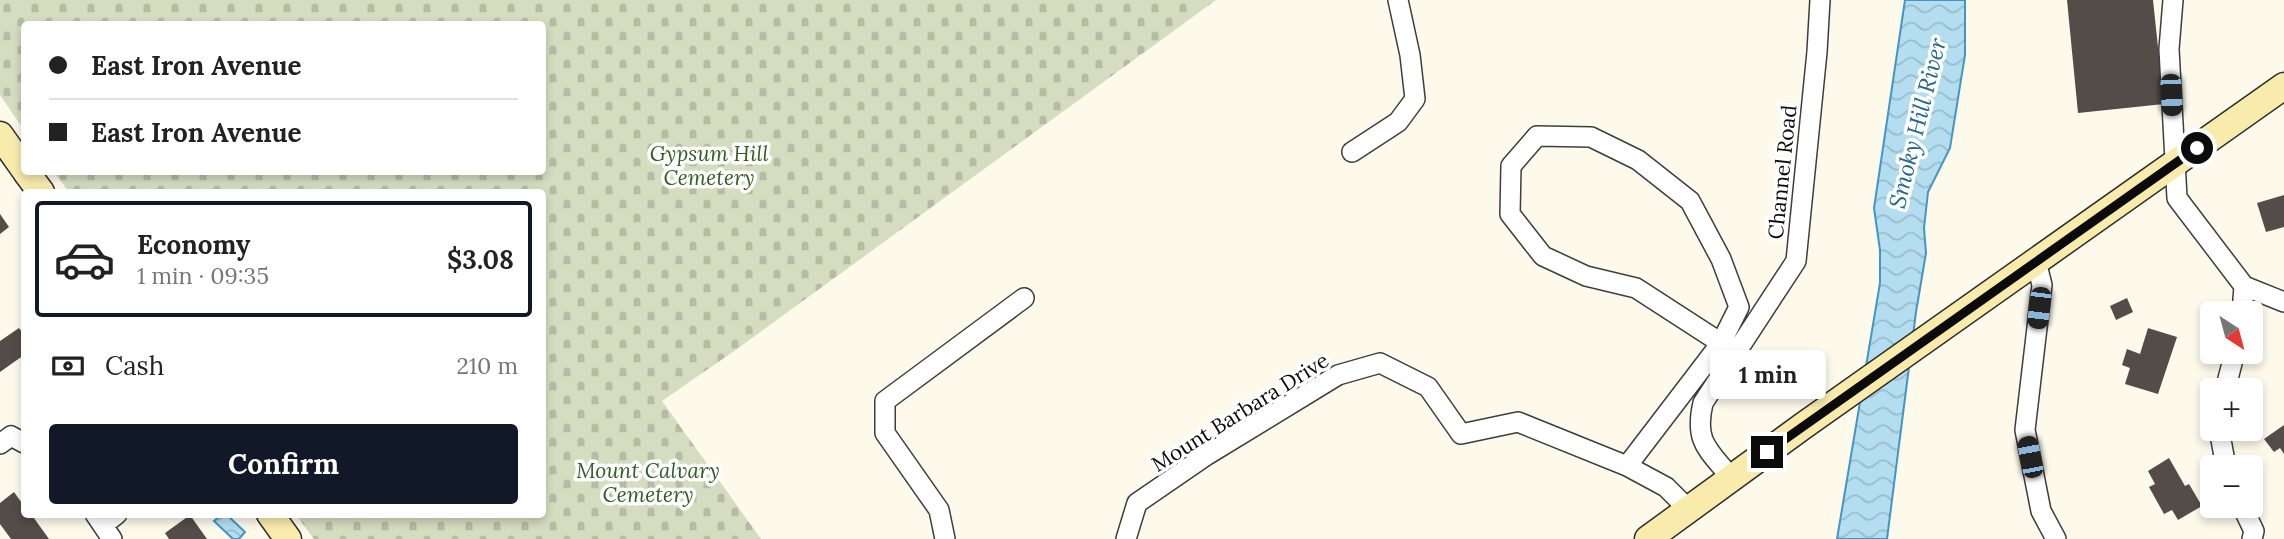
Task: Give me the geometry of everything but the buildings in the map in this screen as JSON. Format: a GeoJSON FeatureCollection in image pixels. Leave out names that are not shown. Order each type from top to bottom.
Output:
{"type":"FeatureCollection","features":[{"type":"Feature","properties":{"kind":"street"},"geometry":{"type":"LineString","coordinates":[[1352,152],[1398,121],[1415,99],[1410,55],[1398,0]]}},
{"type":"Feature","properties":{"kind":"street","name":"Channel Road"},"geometry":{"type":"LineString","coordinates":[[1731,478],[1702,441],[1699,422],[1703,403],[1796,261],[1820,0]]}},
{"type":"Feature","properties":{"kind":"street"},"geometry":{"type":"LineString","coordinates":[[2173,0],[2169,50],[2177,198],[2244,286],[2284,302]]}},
{"type":"Feature","properties":{"kind":"street"},"geometry":{"type":"LineString","coordinates":[[1648,539],[1803,426],[2284,86]]}},
{"type":"Feature","properties":{"kind":"street"},"geometry":{"type":"LineString","coordinates":[[0,135],[21,164]]}},
{"type":"Feature","properties":{"kind":"street"},"geometry":{"type":"LineString","coordinates":[[1627,466],[1721,343],[1739,307],[1721,259],[1690,201],[1638,160],[1591,137],[1537,136],[1511,166],[1510,214],[1543,256],[1586,276],[1636,288],[1721,343]]}},
{"type":"Feature","properties":{"kind":"street"},"geometry":{"type":"LineString","coordinates":[[2036,261],[2042,285],[2025,430],[2041,511],[2056,539]]}},
{"type":"Feature","properties":{"kind":"street"},"geometry":{"type":"LineString","coordinates":[[2243,301],[2244,286]]}},
{"type":"Feature","properties":{"kind":"street"},"geometry":{"type":"LineString","coordinates":[[946,539],[939,510],[885,433],[886,401],[1024,298]]}},
{"type":"Feature","properties":{"kind":"street","name":"Mount Barbara Drive"},"geometry":{"type":"LineString","coordinates":[[1126,539],[1137,503],[1208,455],[1338,375],[1380,363],[1428,387],[1461,434],[1518,422],[1627,466],[1666,487],[1688,509]]}},
{"type":"Feature","properties":{"kind":"street"},"geometry":{"type":"LineString","coordinates":[[0,444],[11,436],[21,441]]}},
{"type":"Feature","properties":{"kind":"street"},"geometry":{"type":"LineString","coordinates":[[273,518],[288,539]]}},
{"type":"Feature","properties":{"kind":"street"},"geometry":{"type":"LineString","coordinates":[[2248,518],[2254,531],[2252,539]]}},
{"type":"Feature","properties":{"kind":"green space","name":"Gypsum Hill Cemetery"},"geometry":{"type":"Polygon","coordinates":[[[0,0],[1216,0],[662,401],[761,539],[314,539],[298,518],[546,518],[546,189],[67,189],[56,175],[546,175],[546,21],[21,21],[21,126],[0,95],[0,0]]]}},
{"type":"Feature","properties":{"kind":"water","name":"Smoky Hill River"},"geometry":{"type":"Polygon","coordinates":[[[1905,0],[1965,0],[1965,55],[1950,148],[1928,192],[1924,228],[1926,253],[1887,539],[1837,539],[1880,283],[1880,250],[1874,208],[1905,0]]]}},
{"type":"Feature","properties":{"kind":"water"},"geometry":{"type":"Polygon","coordinates":[[[218,518],[230,518],[245,532],[239,539],[233,539],[214,521],[218,518]]]}},
{"type":"Feature","properties":{"kind":"route"},"geometry":{"type":"LineString","coordinates":[[1767,452],[2197,148]]}},
{"type":"Feature","properties":{"kind":"park label","name":"Mount Calvary Cemetery"},"geometry":{"type":"Point","coordinates":[648,482]}}]}
